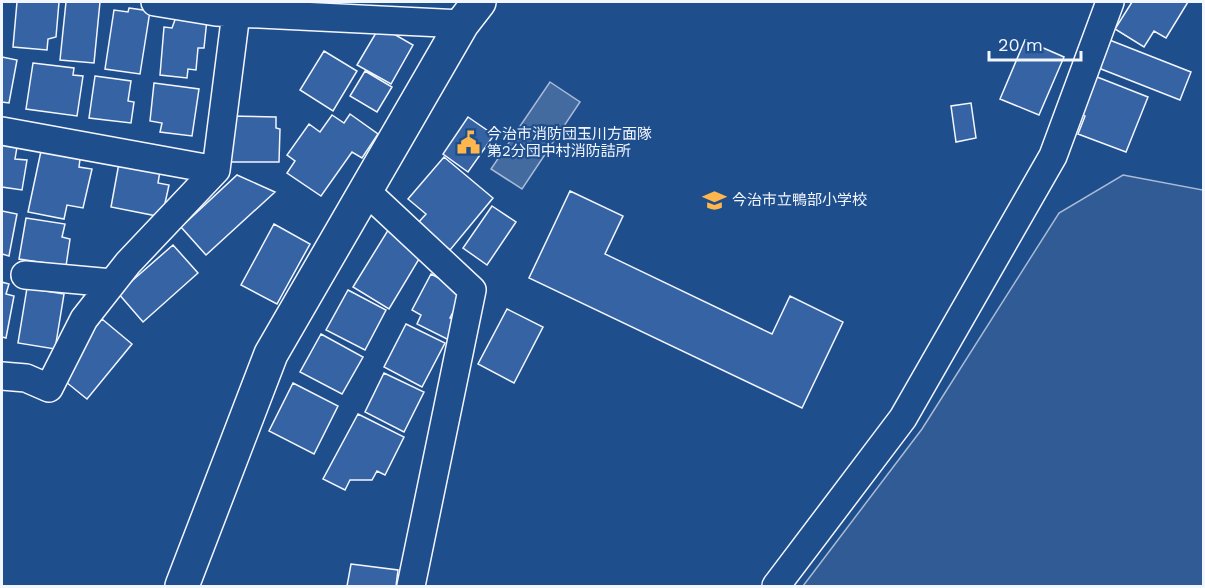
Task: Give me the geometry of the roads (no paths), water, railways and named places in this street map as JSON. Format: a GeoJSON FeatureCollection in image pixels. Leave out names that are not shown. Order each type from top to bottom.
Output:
{"type":"FeatureCollection","features":[{"type":"Feature","properties":{"kind":"street"},"geometry":{"type":"LineString","coordinates":[[155,2],[227,9],[470,13],[271,354],[182,586]]}},
{"type":"Feature","properties":{"kind":"street"},"geometry":{"type":"LineString","coordinates":[[776,586],[903,418],[1053,156],[1110,2]]}},
{"type":"Feature","properties":{"kind":"street"},"geometry":{"type":"LineString","coordinates":[[2,375],[26,378],[49,388],[84,319],[128,263],[216,170],[227,9]]}},
{"type":"Feature","properties":{"kind":"street"},"geometry":{"type":"LineString","coordinates":[[2,131],[216,170]]}},
{"type":"Feature","properties":{"kind":"street"},"geometry":{"type":"LineString","coordinates":[[367,192],[472,290],[411,586]]}},
{"type":"Feature","properties":{"kind":"street"},"geometry":{"type":"LineString","coordinates":[[25,274],[112,283]]}},
{"type":"Feature","properties":{"kind":"place","name":"今治市消防団玉川方面隊 第2分団中村消防詰所"},"geometry":{"type":"Point","coordinates":[469,143]}},
{"type":"Feature","properties":{"kind":"place","name":"今治市立鴨部小学校"},"geometry":{"type":"Point","coordinates":[714,200]}}]}
